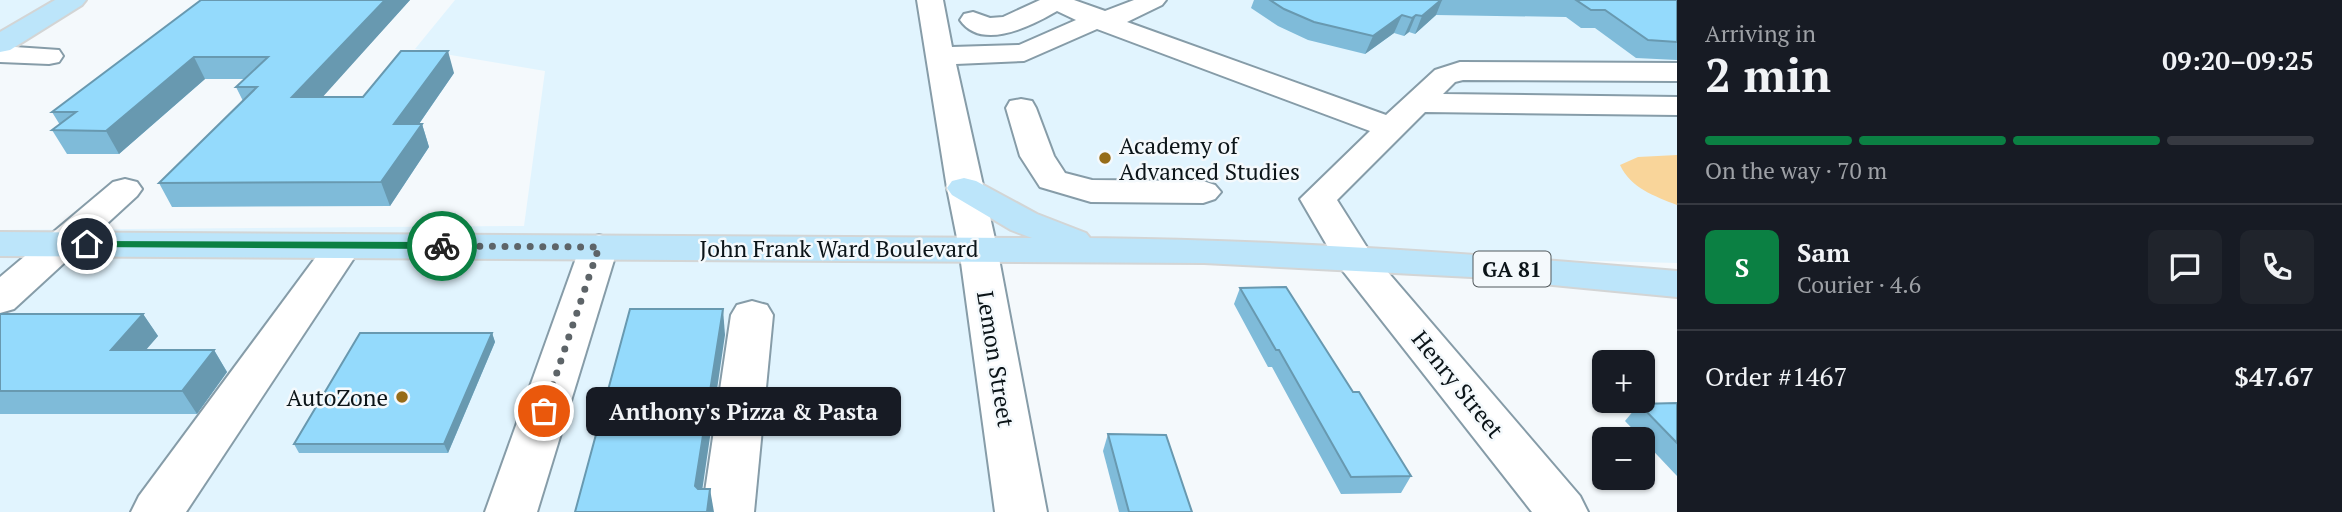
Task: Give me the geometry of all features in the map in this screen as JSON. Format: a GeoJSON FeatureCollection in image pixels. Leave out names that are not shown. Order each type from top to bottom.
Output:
{"type":"FeatureCollection","features":[{"type":"Feature","properties":{"kind":"main road"},"geometry":{"type":"LineString","coordinates":[[0,44],[73,0]]}},
{"type":"Feature","properties":{"kind":"main road"},"geometry":{"type":"LineString","coordinates":[[964,188],[1024,222],[1095,249]]}},
{"type":"Feature","properties":{"kind":"main road","name":"John Frank Ward Boulevard"},"geometry":{"type":"LineString","coordinates":[[0,244],[1095,249],[1353,257],[1677,284]]}},
{"type":"Feature","properties":{"kind":"street","name":"Lemon Street"},"geometry":{"type":"LineString","coordinates":[[930,0],[964,188],[978,248],[1021,512]]}},
{"type":"Feature","properties":{"kind":"street"},"geometry":{"type":"LineString","coordinates":[[972,20],[981,25],[1000,26],[1015,23],[1057,1],[1096,20],[1391,128],[1445,76],[1460,71],[1677,72]]}},
{"type":"Feature","properties":{"kind":"street"},"geometry":{"type":"LineString","coordinates":[[940,57],[1024,53],[1096,20],[1114,19],[1149,2]]}},
{"type":"Feature","properties":{"kind":"street"},"geometry":{"type":"LineString","coordinates":[[0,54],[49,56]]}},
{"type":"Feature","properties":{"kind":"street"},"geometry":{"type":"LineString","coordinates":[[1417,103],[1677,106]]}},
{"type":"Feature","properties":{"kind":"street"},"geometry":{"type":"LineString","coordinates":[[1021,108],[1037,156],[1052,180],[1091,191],[1203,192]]}},
{"type":"Feature","properties":{"kind":"street","name":"Henry Street"},"geometry":{"type":"LineString","coordinates":[[1391,128],[1318,199],[1353,257],[1562,512]]}},
{"type":"Feature","properties":{"kind":"street"},"geometry":{"type":"LineString","coordinates":[[0,299],[125,189]]}},
{"type":"Feature","properties":{"kind":"street"},"geometry":{"type":"LineString","coordinates":[[157,512],[343,246]]}},
{"type":"Feature","properties":{"kind":"street"},"geometry":{"type":"LineString","coordinates":[[511,512],[599,247]]}},
{"type":"Feature","properties":{"kind":"street"},"geometry":{"type":"LineString","coordinates":[[728,512],[752,315]]}},
{"type":"Feature","properties":{"kind":"shaded area"},"geometry":{"type":"Polygon","coordinates":[[[0,0],[71,0],[0,42],[0,0]]]}},
{"type":"Feature","properties":{"kind":"shaded area"},"geometry":{"type":"Polygon","coordinates":[[[455,0],[1677,0],[1677,263],[969,248],[1038,512],[0,512],[0,230],[524,226],[545,71],[415,49],[455,0]]]}},
{"type":"Feature","properties":{"kind":"shaded area"},"geometry":{"type":"Polygon","coordinates":[[[1677,155],[1677,205],[1637,185],[1620,165],[1638,157],[1677,155]]]}},
{"type":"Feature","properties":{"kind":"building"},"geometry":{"type":"Polygon","coordinates":[[[201,0],[385,0],[292,97],[363,97],[401,51],[448,51],[394,124],[422,124],[381,182],[159,183],[257,87],[236,87],[268,57],[194,57],[106,131],[52,130],[76,112],[52,112],[201,0]]]}},
{"type":"Feature","properties":{"kind":"building"},"geometry":{"type":"Polygon","coordinates":[[[1270,0],[1441,0],[1422,16],[1416,15],[1412,18],[1402,15],[1373,36],[1314,22],[1270,0]]]}},
{"type":"Feature","properties":{"kind":"building"},"geometry":{"type":"Polygon","coordinates":[[[1576,0],[1677,0],[1677,42],[1648,40],[1605,10],[1591,10],[1576,0]]]}},
{"type":"Feature","properties":{"kind":"building"},"geometry":{"type":"Polygon","coordinates":[[[1286,287],[1353,392],[1359,392],[1411,476],[1351,477],[1279,350],[1276,350],[1240,288],[1286,287]]]}},
{"type":"Feature","properties":{"kind":"building"},"geometry":{"type":"Polygon","coordinates":[[[630,309],[723,309],[695,486],[698,489],[710,489],[707,512],[575,512],[630,309]]]}},
{"type":"Feature","properties":{"kind":"building"},"geometry":{"type":"Polygon","coordinates":[[[0,314],[143,314],[111,350],[214,350],[182,391],[0,391],[0,314]]]}},
{"type":"Feature","properties":{"kind":"building","name":"AutoZone"},"geometry":{"type":"Polygon","coordinates":[[[360,333],[492,333],[444,444],[294,444],[360,333]]]}},
{"type":"Feature","properties":{"kind":"building"},"geometry":{"type":"Polygon","coordinates":[[[1677,403],[1677,443],[1648,413],[1655,413],[1655,404],[1677,403]]]}},
{"type":"Feature","properties":{"kind":"building"},"geometry":{"type":"Polygon","coordinates":[[[1108,434],[1166,435],[1192,512],[1129,512],[1108,434]]]}},
{"type":"Feature","properties":{"kind":"way so far"},"geometry":{"type":"LineString","coordinates":[[442,246],[599,247],[544,411]]}},
{"type":"Feature","properties":{"kind":"place","name":"Academy of Advanced Studies"},"geometry":{"type":"Point","coordinates":[1105,158]}},
{"type":"Feature","properties":{"kind":"place","name":"AutoZone"},"geometry":{"type":"Point","coordinates":[402,397]}},
{"type":"Feature","properties":{"kind":"place","name":"Anthony's Pizza & Pasta"},"geometry":{"type":"Point","coordinates":[544,411]}},
{"type":"Feature","properties":{"kind":"route"},"geometry":{"type":"LineString","coordinates":[[87,244],[442,246]]}}]}
